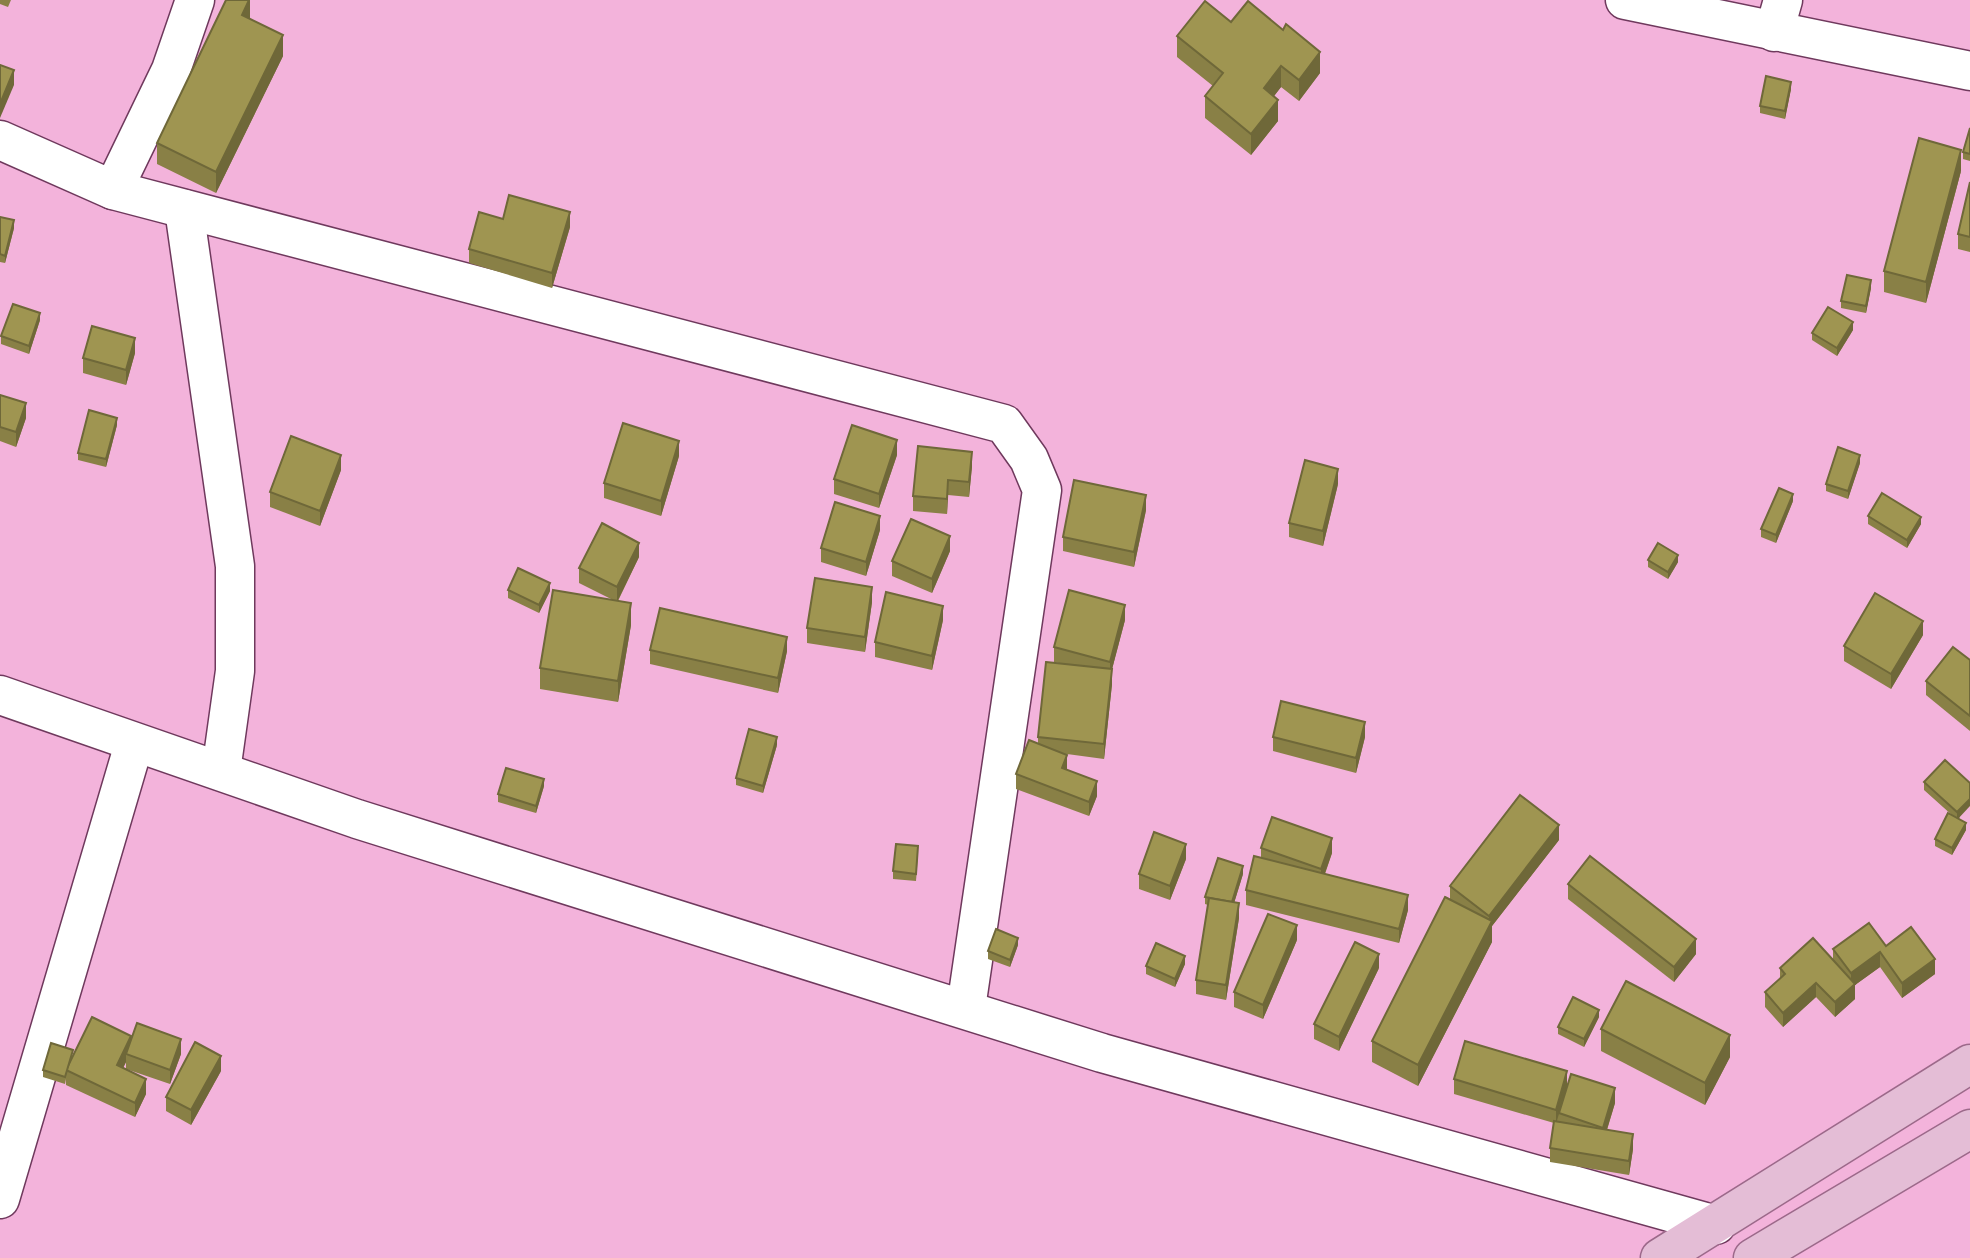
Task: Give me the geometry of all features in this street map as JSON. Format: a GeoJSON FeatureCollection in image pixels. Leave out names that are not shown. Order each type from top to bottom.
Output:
{"type":"FeatureCollection","features":[{"type":"Feature","properties":{"kind":"main road"},"geometry":{"type":"LineString","coordinates":[[1660,1258],[1970,1064]]}},
{"type":"Feature","properties":{"kind":"main road"},"geometry":{"type":"LineString","coordinates":[[1753,1258],[1970,1129]]}},
{"type":"Feature","properties":{"kind":"street"},"geometry":{"type":"LineString","coordinates":[[113,190],[171,70],[195,0]]}},
{"type":"Feature","properties":{"kind":"street"},"geometry":{"type":"LineString","coordinates":[[1625,0],[1779,16],[1970,71]]}},
{"type":"Feature","properties":{"kind":"street"},"geometry":{"type":"LineString","coordinates":[[0,140],[113,190],[1004,424],[1029,459],[1042,490],[966,1008]]}},
{"type":"Feature","properties":{"kind":"street"},"geometry":{"type":"LineString","coordinates":[[184,209],[235,566],[235,671],[221,771]]}},
{"type":"Feature","properties":{"kind":"street"},"geometry":{"type":"LineString","coordinates":[[0,695],[134,744],[358,819],[966,1008],[1102,1053],[1716,1225]]}},
{"type":"Feature","properties":{"kind":"street"},"geometry":{"type":"LineString","coordinates":[[0,1199],[134,744]]}},
{"type":"Feature","properties":{"kind":"building"},"geometry":{"type":"Polygon","coordinates":[[[226,0],[249,0],[242,15],[283,35],[216,172],[157,143],[226,0]]]}},
{"type":"Feature","properties":{"kind":"building"},"geometry":{"type":"Polygon","coordinates":[[[1205,1],[1231,22],[1248,1],[1283,30],[1286,24],[1320,52],[1299,80],[1281,66],[1264,88],[1278,100],[1251,134],[1205,96],[1223,73],[1177,36],[1205,1]]]}},
{"type":"Feature","properties":{"kind":"building"},"geometry":{"type":"Polygon","coordinates":[[[0,65],[14,70],[0,104],[0,65]]]}},
{"type":"Feature","properties":{"kind":"building"},"geometry":{"type":"Polygon","coordinates":[[[1766,76],[1791,82],[1785,111],[1760,106],[1766,76]]]}},
{"type":"Feature","properties":{"kind":"building"},"geometry":{"type":"Polygon","coordinates":[[[1970,128],[1970,154],[1963,152],[1970,128]]]}},
{"type":"Feature","properties":{"kind":"building"},"geometry":{"type":"Polygon","coordinates":[[[1919,138],[1961,150],[1926,282],[1884,271],[1919,138]]]}},
{"type":"Feature","properties":{"kind":"building"},"geometry":{"type":"Polygon","coordinates":[[[1970,182],[1970,237],[1958,234],[1970,182]]]}},
{"type":"Feature","properties":{"kind":"building"},"geometry":{"type":"Polygon","coordinates":[[[509,195],[570,212],[552,273],[469,249],[479,212],[503,219],[509,195]]]}},
{"type":"Feature","properties":{"kind":"building"},"geometry":{"type":"Polygon","coordinates":[[[0,217],[14,220],[5,256],[0,254],[0,217]]]}},
{"type":"Feature","properties":{"kind":"building"},"geometry":{"type":"Polygon","coordinates":[[[1847,275],[1871,280],[1866,306],[1841,301],[1847,275]]]}},
{"type":"Feature","properties":{"kind":"building"},"geometry":{"type":"Polygon","coordinates":[[[13,304],[40,313],[29,346],[1,336],[13,304]]]}},
{"type":"Feature","properties":{"kind":"building"},"geometry":{"type":"Polygon","coordinates":[[[1828,307],[1853,322],[1837,348],[1812,333],[1828,307]]]}},
{"type":"Feature","properties":{"kind":"building"},"geometry":{"type":"Polygon","coordinates":[[[92,326],[135,338],[126,370],[83,358],[92,326]]]}},
{"type":"Feature","properties":{"kind":"building"},"geometry":{"type":"Polygon","coordinates":[[[0,395],[26,403],[16,432],[0,427],[0,395]]]}},
{"type":"Feature","properties":{"kind":"building"},"geometry":{"type":"Polygon","coordinates":[[[89,410],[117,418],[106,459],[78,453],[89,410]]]}},
{"type":"Feature","properties":{"kind":"building"},"geometry":{"type":"Polygon","coordinates":[[[623,423],[679,441],[661,501],[604,483],[623,423]]]}},
{"type":"Feature","properties":{"kind":"building"},"geometry":{"type":"Polygon","coordinates":[[[852,425],[897,440],[879,494],[834,479],[852,425]]]}},
{"type":"Feature","properties":{"kind":"building"},"geometry":{"type":"Polygon","coordinates":[[[291,436],[341,455],[320,511],[270,492],[291,436]]]}},
{"type":"Feature","properties":{"kind":"building"},"geometry":{"type":"Polygon","coordinates":[[[918,446],[972,452],[969,482],[948,480],[947,499],[913,496],[918,446]]]}},
{"type":"Feature","properties":{"kind":"building"},"geometry":{"type":"Polygon","coordinates":[[[1838,447],[1860,455],[1848,491],[1826,484],[1838,447]]]}},
{"type":"Feature","properties":{"kind":"building"},"geometry":{"type":"Polygon","coordinates":[[[1305,460],[1338,469],[1323,531],[1289,523],[1305,460]]]}},
{"type":"Feature","properties":{"kind":"building"},"geometry":{"type":"Polygon","coordinates":[[[1074,480],[1146,495],[1134,552],[1063,537],[1074,480]]]}},
{"type":"Feature","properties":{"kind":"building"},"geometry":{"type":"Polygon","coordinates":[[[1779,488],[1793,494],[1776,535],[1761,529],[1779,488]]]}},
{"type":"Feature","properties":{"kind":"building"},"geometry":{"type":"Polygon","coordinates":[[[1882,493],[1921,517],[1907,540],[1868,516],[1882,493]]]}},
{"type":"Feature","properties":{"kind":"building"},"geometry":{"type":"Polygon","coordinates":[[[835,502],[880,516],[866,562],[821,548],[835,502]]]}},
{"type":"Feature","properties":{"kind":"building"},"geometry":{"type":"Polygon","coordinates":[[[911,519],[950,536],[932,579],[892,561],[911,519]]]}},
{"type":"Feature","properties":{"kind":"building"},"geometry":{"type":"Polygon","coordinates":[[[602,523],[639,543],[617,587],[579,568],[602,523]]]}},
{"type":"Feature","properties":{"kind":"building"},"geometry":{"type":"Polygon","coordinates":[[[1658,543],[1678,555],[1668,572],[1648,560],[1658,543]]]}},
{"type":"Feature","properties":{"kind":"building"},"geometry":{"type":"Polygon","coordinates":[[[518,568],[550,583],[539,605],[508,590],[518,568]]]}},
{"type":"Feature","properties":{"kind":"building"},"geometry":{"type":"Polygon","coordinates":[[[815,578],[872,587],[865,637],[807,628],[815,578]]]}},
{"type":"Feature","properties":{"kind":"building"},"geometry":{"type":"Polygon","coordinates":[[[553,590],[631,603],[618,681],[540,668],[553,590]]]}},
{"type":"Feature","properties":{"kind":"building"},"geometry":{"type":"Polygon","coordinates":[[[1069,590],[1125,605],[1110,662],[1054,647],[1069,590]]]}},
{"type":"Feature","properties":{"kind":"building"},"geometry":{"type":"Polygon","coordinates":[[[886,592],[943,606],[932,656],[875,642],[886,592]]]}},
{"type":"Feature","properties":{"kind":"building"},"geometry":{"type":"Polygon","coordinates":[[[1875,593],[1923,621],[1891,674],[1844,646],[1875,593]]]}},
{"type":"Feature","properties":{"kind":"building"},"geometry":{"type":"Polygon","coordinates":[[[660,608],[787,637],[778,678],[650,650],[660,608]]]}},
{"type":"Feature","properties":{"kind":"building"},"geometry":{"type":"Polygon","coordinates":[[[1953,647],[1970,660],[1970,716],[1926,681],[1953,647]]]}},
{"type":"Feature","properties":{"kind":"building"},"geometry":{"type":"Polygon","coordinates":[[[1046,662],[1112,669],[1104,744],[1038,737],[1046,662]]]}},
{"type":"Feature","properties":{"kind":"building"},"geometry":{"type":"Polygon","coordinates":[[[1281,701],[1365,722],[1356,758],[1273,737],[1281,701]]]}},
{"type":"Feature","properties":{"kind":"building"},"geometry":{"type":"Polygon","coordinates":[[[749,729],[777,737],[763,786],[736,778],[749,729]]]}},
{"type":"Feature","properties":{"kind":"building"},"geometry":{"type":"Polygon","coordinates":[[[1029,740],[1067,755],[1062,768],[1097,781],[1089,802],[1016,774],[1029,740]]]}},
{"type":"Feature","properties":{"kind":"building"},"geometry":{"type":"Polygon","coordinates":[[[1945,760],[1970,783],[1970,799],[1957,812],[1924,782],[1945,760]]]}},
{"type":"Feature","properties":{"kind":"building"},"geometry":{"type":"Polygon","coordinates":[[[506,768],[544,779],[536,806],[498,794],[506,768]]]}},
{"type":"Feature","properties":{"kind":"building"},"geometry":{"type":"Polygon","coordinates":[[[1520,795],[1559,825],[1489,916],[1450,886],[1520,795]]]}},
{"type":"Feature","properties":{"kind":"building"},"geometry":{"type":"Polygon","coordinates":[[[1948,813],[1966,823],[1952,848],[1935,839],[1948,813]]]}},
{"type":"Feature","properties":{"kind":"building"},"geometry":{"type":"Polygon","coordinates":[[[1272,817],[1332,838],[1321,869],[1261,848],[1272,817]]]}},
{"type":"Feature","properties":{"kind":"building"},"geometry":{"type":"Polygon","coordinates":[[[1154,832],[1186,844],[1170,886],[1139,874],[1154,832]]]}},
{"type":"Feature","properties":{"kind":"building"},"geometry":{"type":"Polygon","coordinates":[[[896,844],[918,846],[916,874],[893,871],[896,844]]]}},
{"type":"Feature","properties":{"kind":"building"},"geometry":{"type":"Polygon","coordinates":[[[1254,856],[1408,895],[1399,929],[1246,890],[1254,856]]]}},
{"type":"Feature","properties":{"kind":"building"},"geometry":{"type":"Polygon","coordinates":[[[1590,856],[1696,939],[1674,967],[1568,884],[1590,856]]]}},
{"type":"Feature","properties":{"kind":"building"},"geometry":{"type":"Polygon","coordinates":[[[1218,858],[1243,866],[1232,902],[1205,897],[1218,858]]]}},
{"type":"Feature","properties":{"kind":"building"},"geometry":{"type":"Polygon","coordinates":[[[1445,897],[1492,921],[1418,1065],[1372,1041],[1445,897]]]}},
{"type":"Feature","properties":{"kind":"building"},"geometry":{"type":"Polygon","coordinates":[[[1209,898],[1239,903],[1226,985],[1196,980],[1209,898]]]}},
{"type":"Feature","properties":{"kind":"building"},"geometry":{"type":"Polygon","coordinates":[[[1268,914],[1297,925],[1263,1005],[1234,992],[1268,914]]]}},
{"type":"Feature","properties":{"kind":"building"},"geometry":{"type":"Polygon","coordinates":[[[1869,923],[1886,946],[1911,927],[1935,959],[1902,983],[1880,952],[1851,973],[1833,949],[1869,923]]]}},
{"type":"Feature","properties":{"kind":"building"},"geometry":{"type":"Polygon","coordinates":[[[996,929],[1018,938],[1010,960],[988,951],[996,929]]]}},
{"type":"Feature","properties":{"kind":"building"},"geometry":{"type":"Polygon","coordinates":[[[1813,938],[1855,984],[1835,1002],[1816,983],[1783,1013],[1765,992],[1785,974],[1780,968],[1813,938]]]}},
{"type":"Feature","properties":{"kind":"building"},"geometry":{"type":"Polygon","coordinates":[[[1355,942],[1379,954],[1339,1037],[1314,1024],[1355,942]]]}},
{"type":"Feature","properties":{"kind":"building"},"geometry":{"type":"Polygon","coordinates":[[[1156,943],[1185,956],[1175,979],[1146,966],[1156,943]]]}},
{"type":"Feature","properties":{"kind":"building"},"geometry":{"type":"Polygon","coordinates":[[[1626,981],[1730,1035],[1705,1083],[1601,1029],[1626,981]]]}},
{"type":"Feature","properties":{"kind":"building"},"geometry":{"type":"Polygon","coordinates":[[[1573,997],[1599,1010],[1584,1039],[1558,1027],[1573,997]]]}},
{"type":"Feature","properties":{"kind":"building"},"geometry":{"type":"Polygon","coordinates":[[[92,1017],[131,1036],[117,1065],[146,1079],[135,1103],[66,1070],[92,1017]]]}},
{"type":"Feature","properties":{"kind":"building"},"geometry":{"type":"Polygon","coordinates":[[[137,1023],[181,1039],[170,1070],[126,1054],[137,1023]]]}},
{"type":"Feature","properties":{"kind":"building"},"geometry":{"type":"Polygon","coordinates":[[[1465,1041],[1567,1071],[1556,1110],[1454,1079],[1465,1041]]]}},
{"type":"Feature","properties":{"kind":"building"},"geometry":{"type":"Polygon","coordinates":[[[195,1042],[221,1056],[191,1110],[166,1097],[195,1042]]]}},
{"type":"Feature","properties":{"kind":"building"},"geometry":{"type":"Polygon","coordinates":[[[51,1043],[73,1050],[65,1077],[43,1070],[51,1043]]]}},
{"type":"Feature","properties":{"kind":"building"},"geometry":{"type":"Polygon","coordinates":[[[1571,1074],[1615,1088],[1603,1128],[1559,1113],[1571,1074]]]}},
{"type":"Feature","properties":{"kind":"building"},"geometry":{"type":"Polygon","coordinates":[[[1554,1121],[1633,1134],[1629,1161],[1550,1148],[1554,1121]]]}}]}
